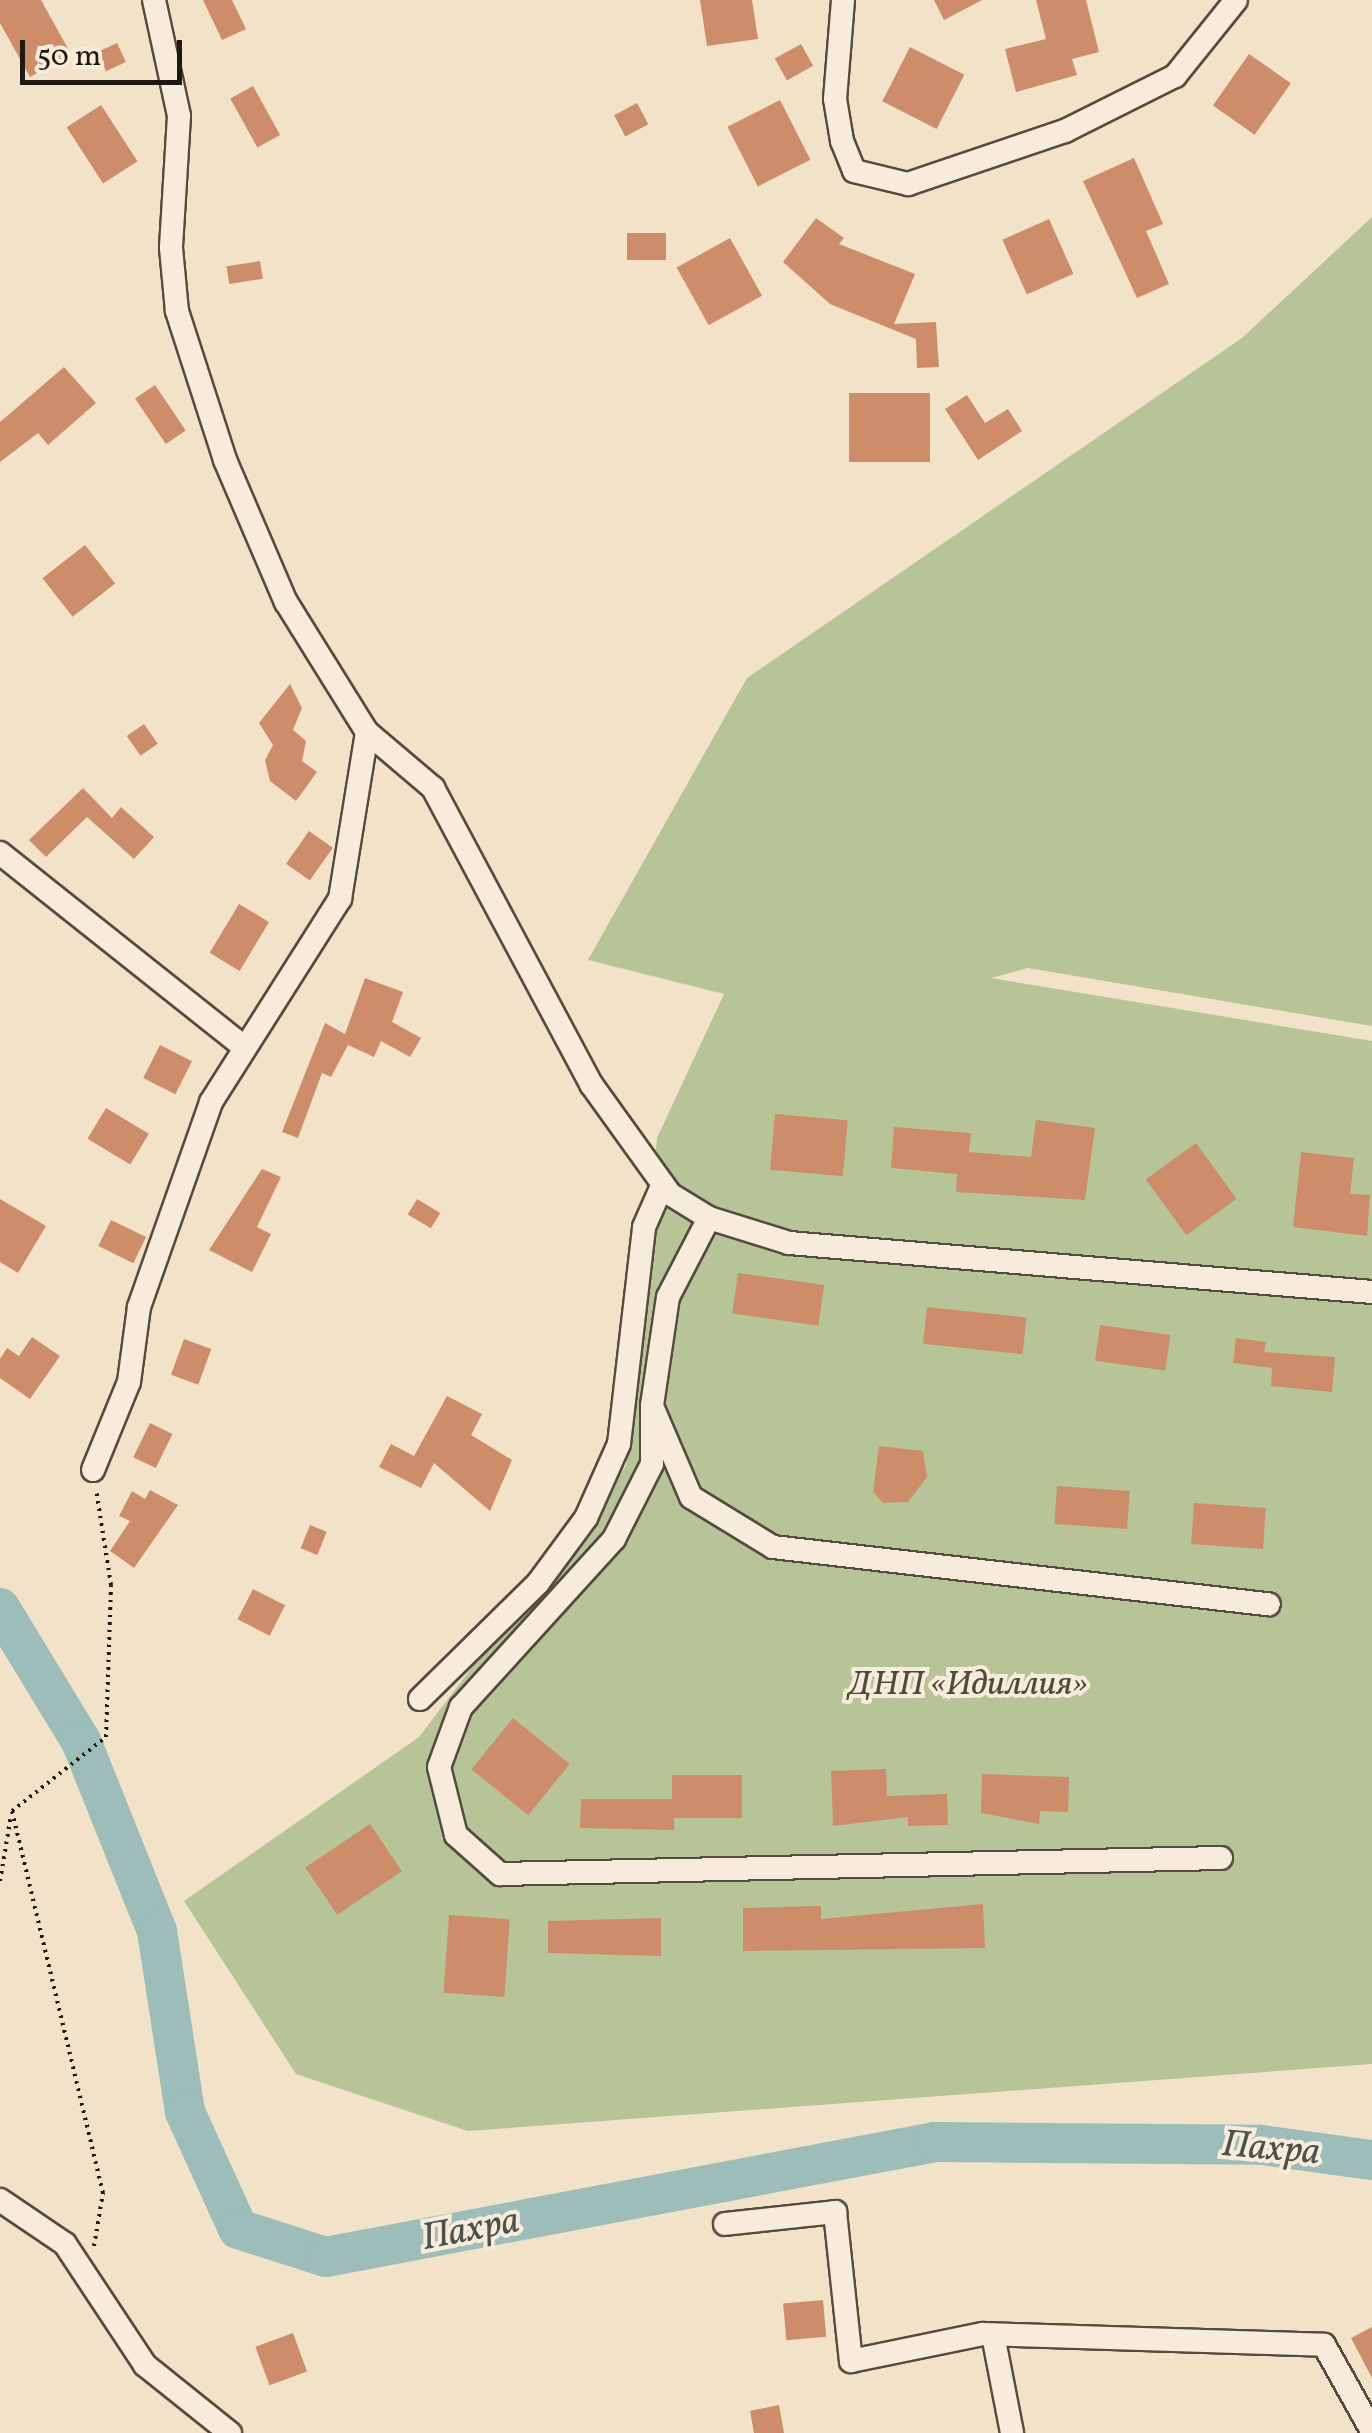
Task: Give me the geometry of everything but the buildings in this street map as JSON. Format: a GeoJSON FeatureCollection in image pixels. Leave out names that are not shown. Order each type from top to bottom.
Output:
{"type":"FeatureCollection","features":[{"type":"Feature","properties":{"kind":"street"},"geometry":{"type":"LineString","coordinates":[[154,0],[180,116],[171,248],[177,310],[226,460],[286,602],[367,732],[434,788],[592,1084],[663,1184],[708,1218],[789,1242],[1372,1292]]}},
{"type":"Feature","properties":{"kind":"street"},"geometry":{"type":"LineString","coordinates":[[844,0],[836,99],[842,141],[854,171],[908,184],[1065,131],[1176,76],[1236,0]]}},
{"type":"Feature","properties":{"kind":"street"},"geometry":{"type":"LineString","coordinates":[[93,1470],[129,1382],[139,1307],[180,1180],[240,1044],[340,899],[367,732]]}},
{"type":"Feature","properties":{"kind":"street"},"geometry":{"type":"LineString","coordinates":[[0,852],[240,1044]]}},
{"type":"Feature","properties":{"kind":"street"},"geometry":{"type":"LineString","coordinates":[[420,1700],[538,1583],[586,1518],[619,1444],[644,1227],[663,1184]]}},
{"type":"Feature","properties":{"kind":"street"},"geometry":{"type":"LineString","coordinates":[[708,1218],[668,1297],[652,1406],[652,1464],[614,1539],[460,1707],[439,1767],[456,1836],[500,1874],[1221,1858]]}},
{"type":"Feature","properties":{"kind":"street"},"geometry":{"type":"LineString","coordinates":[[652,1406],[691,1497],[773,1547],[1268,1604]]}},
{"type":"Feature","properties":{"kind":"street"},"geometry":{"type":"LineString","coordinates":[[0,2200],[90,2270],[146,2365],[230,2433]]}},
{"type":"Feature","properties":{"kind":"street"},"geometry":{"type":"LineString","coordinates":[[725,2224],[835,2212],[851,2361],[993,2335],[1324,2344],[1372,2431]]}},
{"type":"Feature","properties":{"kind":"street"},"geometry":{"type":"LineString","coordinates":[[993,2335],[1012,2433]]}},
{"type":"Feature","properties":{"kind":"path"},"geometry":{"type":"LineString","coordinates":[[0,1881],[12,1810],[67,1762],[106,1737],[110,1585],[93,1470]]}},
{"type":"Feature","properties":{"kind":"path"},"geometry":{"type":"LineString","coordinates":[[12,1810],[103,2193],[90,2270]]}},
{"type":"Feature","properties":{"kind":"green space","name":"ДНП «Идиллия»"},"geometry":{"type":"Polygon","coordinates":[[[1372,217],[1372,1026],[1028,968],[991,978],[1372,1041],[1372,2064],[468,2131],[296,2074],[184,1901],[419,1737],[626,1466],[657,1138],[724,994],[588,960],[747,678],[1242,338],[1372,217]]]}},
{"type":"Feature","properties":{"kind":"waterway","name":"Пахра"},"geometry":{"type":"LineString","coordinates":[[0,1608],[81,1741],[157,1931],[185,2112],[238,2229],[326,2257],[935,2142],[1262,2145],[1372,2160]]}}]}
